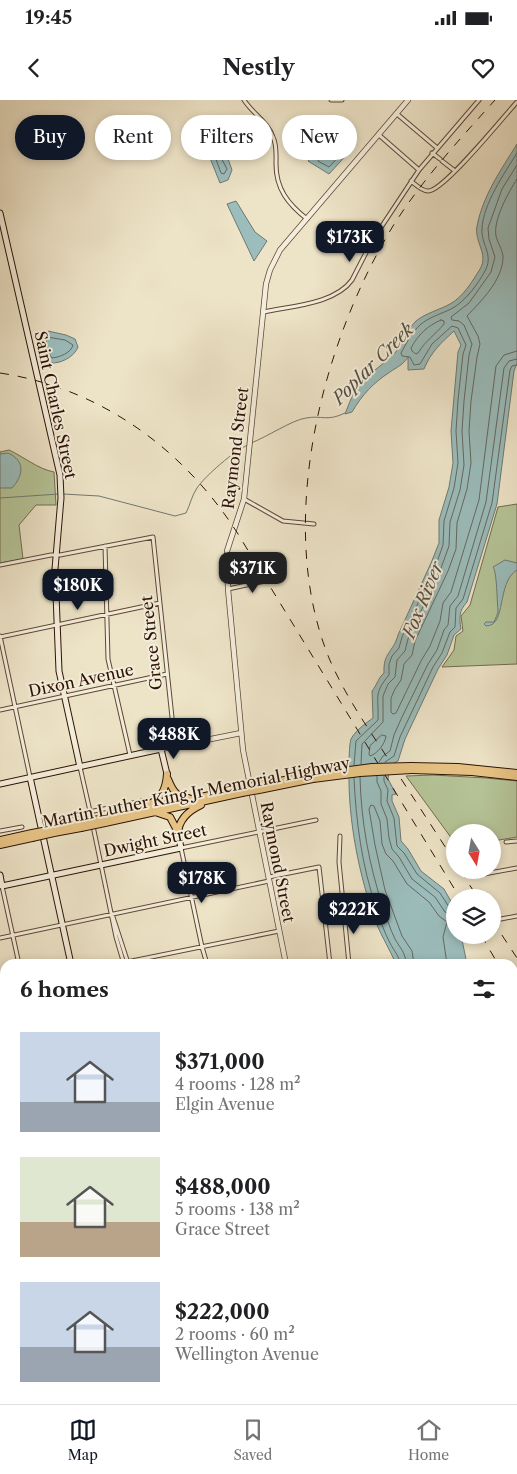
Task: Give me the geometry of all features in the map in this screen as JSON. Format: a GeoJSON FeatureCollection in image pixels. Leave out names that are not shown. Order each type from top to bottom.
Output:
{"type":"FeatureCollection","features":[{"type":"Feature","properties":{"kind":"highway","name":"Martin Luther King Jr Memorial Highway"},"geometry":{"type":"LineString","coordinates":[[104,820],[194,798],[313,777],[411,768],[458,767],[517,773]]}},
{"type":"Feature","properties":{"kind":"highway","name":"Martin Luther King Jr Memorial Highway"},"geometry":{"type":"LineString","coordinates":[[411,768],[472,772],[517,778]]}},
{"type":"Feature","properties":{"kind":"highway"},"geometry":{"type":"LineString","coordinates":[[167,774],[171,787],[178,795],[184,798],[194,798]]}},
{"type":"Feature","properties":{"kind":"highway"},"geometry":{"type":"LineString","coordinates":[[131,812],[159,798],[164,792],[167,774]]}},
{"type":"Feature","properties":{"kind":"highway","name":"Martin Luther King Jr Memorial Highway"},"geometry":{"type":"LineString","coordinates":[[0,845],[54,831],[104,820],[150,813],[242,791]]}},
{"type":"Feature","properties":{"kind":"highway"},"geometry":{"type":"LineString","coordinates":[[178,833],[178,826],[187,813],[199,805],[214,799]]}},
{"type":"Feature","properties":{"kind":"highway"},"geometry":{"type":"LineString","coordinates":[[150,813],[159,813],[170,817],[178,833]]}},
{"type":"Feature","properties":{"kind":"highway","name":"Martin Luther King Jr Memorial Highway"},"geometry":{"type":"LineString","coordinates":[[0,840],[32,836]]}},
{"type":"Feature","properties":{"kind":"main road","name":"Saint Charles Street"},"geometry":{"type":"LineString","coordinates":[[0,213],[54,445],[61,486],[55,569],[59,672],[80,766]]}},
{"type":"Feature","properties":{"kind":"main road"},"geometry":{"type":"LineString","coordinates":[[0,784],[161,749],[167,774]]}},
{"type":"Feature","properties":{"kind":"main road"},"geometry":{"type":"LineString","coordinates":[[30,777],[70,959]]}},
{"type":"Feature","properties":{"kind":"main road"},"geometry":{"type":"LineString","coordinates":[[178,833],[181,848]]}},
{"type":"Feature","properties":{"kind":"main road","name":"Dwight Street"},"geometry":{"type":"LineString","coordinates":[[1,886],[181,848]]}},
{"type":"Feature","properties":{"kind":"main road"},"geometry":{"type":"LineString","coordinates":[[0,875],[1,886]]}},
{"type":"Feature","properties":{"kind":"street"},"geometry":{"type":"LineString","coordinates":[[244,100],[273,135],[276,175],[282,193],[290,205],[307,219]]}},
{"type":"Feature","properties":{"kind":"street"},"geometry":{"type":"LineString","coordinates":[[331,100],[342,100]]}},
{"type":"Feature","properties":{"kind":"street","name":"Raymond Street"},"geometry":{"type":"LineString","coordinates":[[285,959],[241,733],[228,589],[228,546],[244,499],[268,278],[273,262],[280,250],[408,100]]}},
{"type":"Feature","properties":{"kind":"street"},"geometry":{"type":"LineString","coordinates":[[264,312],[325,299],[346,288],[372,241],[411,181],[432,153],[479,100]]}},
{"type":"Feature","properties":{"kind":"street"},"geometry":{"type":"LineString","coordinates":[[411,181],[425,190],[431,191],[455,172],[517,102]]}},
{"type":"Feature","properties":{"kind":"street"},"geometry":{"type":"LineString","coordinates":[[397,114],[437,148]]}},
{"type":"Feature","properties":{"kind":"street"},"geometry":{"type":"LineString","coordinates":[[379,135],[419,170]]}},
{"type":"Feature","properties":{"kind":"street"},"geometry":{"type":"LineString","coordinates":[[432,153],[455,172]]}},
{"type":"Feature","properties":{"kind":"street"},"geometry":{"type":"LineString","coordinates":[[244,499],[283,521],[314,524]]}},
{"type":"Feature","properties":{"kind":"street","name":"Grace Street"},"geometry":{"type":"LineString","coordinates":[[105,546],[153,536],[175,746]]}},
{"type":"Feature","properties":{"kind":"street"},"geometry":{"type":"LineString","coordinates":[[0,565],[105,546],[108,659],[130,756]]}},
{"type":"Feature","properties":{"kind":"street"},"geometry":{"type":"LineString","coordinates":[[228,589],[272,578]]}},
{"type":"Feature","properties":{"kind":"street"},"geometry":{"type":"LineString","coordinates":[[30,777],[0,637],[160,603]]}},
{"type":"Feature","properties":{"kind":"street","name":"Dixon Avenue"},"geometry":{"type":"LineString","coordinates":[[0,710],[167,674]]}},
{"type":"Feature","properties":{"kind":"street"},"geometry":{"type":"LineString","coordinates":[[161,749],[241,733]]}},
{"type":"Feature","properties":{"kind":"street","name":"Saint Charles Street"},"geometry":{"type":"LineString","coordinates":[[80,766],[112,914],[125,959]]}},
{"type":"Feature","properties":{"kind":"street"},"geometry":{"type":"LineString","coordinates":[[60,818],[147,800]]}},
{"type":"Feature","properties":{"kind":"street","name":"Dwight Street"},"geometry":{"type":"LineString","coordinates":[[181,848],[316,820]]}},
{"type":"Feature","properties":{"kind":"street"},"geometry":{"type":"LineString","coordinates":[[0,831],[22,827]]}},
{"type":"Feature","properties":{"kind":"street"},"geometry":{"type":"LineString","coordinates":[[340,836],[339,862],[342,910],[348,959]]}},
{"type":"Feature","properties":{"kind":"street"},"geometry":{"type":"LineString","coordinates":[[506,842],[517,841]]}},
{"type":"Feature","properties":{"kind":"street"},"geometry":{"type":"LineString","coordinates":[[181,848],[206,959]]}},
{"type":"Feature","properties":{"kind":"street"},"geometry":{"type":"LineString","coordinates":[[0,938],[320,868],[329,959]]}},
{"type":"Feature","properties":{"kind":"street"},"geometry":{"type":"LineString","coordinates":[[501,871],[517,868]]}},
{"type":"Feature","properties":{"kind":"street"},"geometry":{"type":"LineString","coordinates":[[1,886],[18,959]]}},
{"type":"Feature","properties":{"kind":"street"},"geometry":{"type":"LineString","coordinates":[[501,918],[517,916]]}},
{"type":"Feature","properties":{"kind":"street"},"geometry":{"type":"LineString","coordinates":[[144,959],[279,931]]}},
{"type":"Feature","properties":{"kind":"green space"},"geometry":{"type":"Polygon","coordinates":[[[9,450],[37,466],[54,472],[56,505],[36,505],[19,525],[23,559],[0,563],[0,452],[9,450]]]}},
{"type":"Feature","properties":{"kind":"green space"},"geometry":{"type":"Polygon","coordinates":[[[517,504],[517,664],[442,667],[454,650],[456,636],[463,631],[461,616],[470,605],[498,507],[517,504]]]}},
{"type":"Feature","properties":{"kind":"green space"},"geometry":{"type":"Polygon","coordinates":[[[433,775],[517,781],[517,837],[501,840],[501,824],[446,824],[446,831],[406,776],[433,775]]]}},
{"type":"Feature","properties":{"kind":"water","name":"Fox River"},"geometry":{"type":"Polygon","coordinates":[[[517,144],[517,363],[514,371],[497,504],[467,602],[461,611],[461,629],[454,635],[447,655],[438,669],[405,739],[398,761],[390,765],[388,779],[396,794],[392,795],[392,801],[399,817],[401,841],[421,871],[446,893],[446,944],[463,944],[466,959],[394,959],[376,923],[364,886],[356,848],[350,809],[350,745],[355,733],[373,718],[372,691],[384,673],[387,656],[396,641],[439,543],[439,520],[449,487],[453,463],[451,431],[458,352],[461,345],[454,331],[433,353],[424,369],[408,370],[408,357],[402,364],[373,385],[352,412],[345,414],[353,394],[360,383],[395,353],[416,321],[455,301],[474,279],[480,269],[483,258],[477,237],[477,226],[493,183],[517,144]]]}},
{"type":"Feature","properties":{"kind":"water"},"geometry":{"type":"Polygon","coordinates":[[[211,160],[228,160],[232,170],[228,180],[220,183],[211,160]]]}},
{"type":"Feature","properties":{"kind":"water"},"geometry":{"type":"Polygon","coordinates":[[[309,160],[342,160],[329,174],[309,160]]]}},
{"type":"Feature","properties":{"kind":"water"},"geometry":{"type":"Polygon","coordinates":[[[236,201],[255,232],[267,241],[254,261],[227,204],[236,201]]]}},
{"type":"Feature","properties":{"kind":"water"},"geometry":{"type":"Polygon","coordinates":[[[48,331],[75,339],[78,347],[76,351],[62,361],[49,363],[44,354],[41,339],[41,336],[48,331]]]}},
{"type":"Feature","properties":{"kind":"water"},"geometry":{"type":"Polygon","coordinates":[[[8,453],[14,456],[20,464],[19,479],[12,488],[0,488],[0,454],[8,453]]]}},
{"type":"Feature","properties":{"kind":"water"},"geometry":{"type":"Polygon","coordinates":[[[505,560],[517,563],[517,570],[506,584],[500,612],[494,622],[498,612],[493,567],[505,560]]]}},
{"type":"Feature","properties":{"kind":"water"},"geometry":{"type":"Polygon","coordinates":[[[486,622],[494,622],[486,626],[484,624],[486,622]]]}},
{"type":"Feature","properties":{"kind":"waterway","name":"Poplar Creek"},"geometry":{"type":"LineString","coordinates":[[251,443],[300,419],[312,417],[329,418],[345,413]]}},
{"type":"Feature","properties":{"kind":"waterway","name":"Poplar Creek"},"geometry":{"type":"LineString","coordinates":[[63,494],[99,496],[175,516],[186,513],[195,491],[206,477],[228,457],[248,445]]}},
{"type":"Feature","properties":{"kind":"waterway","name":"Poplar Creek"},"geometry":{"type":"LineString","coordinates":[[0,498],[59,494]]}},
{"type":"Feature","properties":{"kind":"railway"},"geometry":{"type":"LineString","coordinates":[[446,848],[361,717],[329,658],[313,606],[306,551],[307,494],[314,436],[327,379],[345,325],[367,273],[404,209],[441,161],[495,100]]}},
{"type":"Feature","properties":{"kind":"railway"},"geometry":{"type":"LineString","coordinates":[[0,373],[37,381],[72,393],[105,408],[136,427],[192,475],[216,503],[238,534],[455,889]]}},
{"type":"Feature","properties":{"kind":"railway"},"geometry":{"type":"LineString","coordinates":[[466,879],[472,889]]}},
{"type":"Feature","properties":{"kind":"railway"},"geometry":{"type":"LineString","coordinates":[[501,934],[517,958]]}},
{"type":"Feature","properties":{"kind":"railway"},"geometry":{"type":"LineString","coordinates":[[486,944],[495,959]]}}]}
